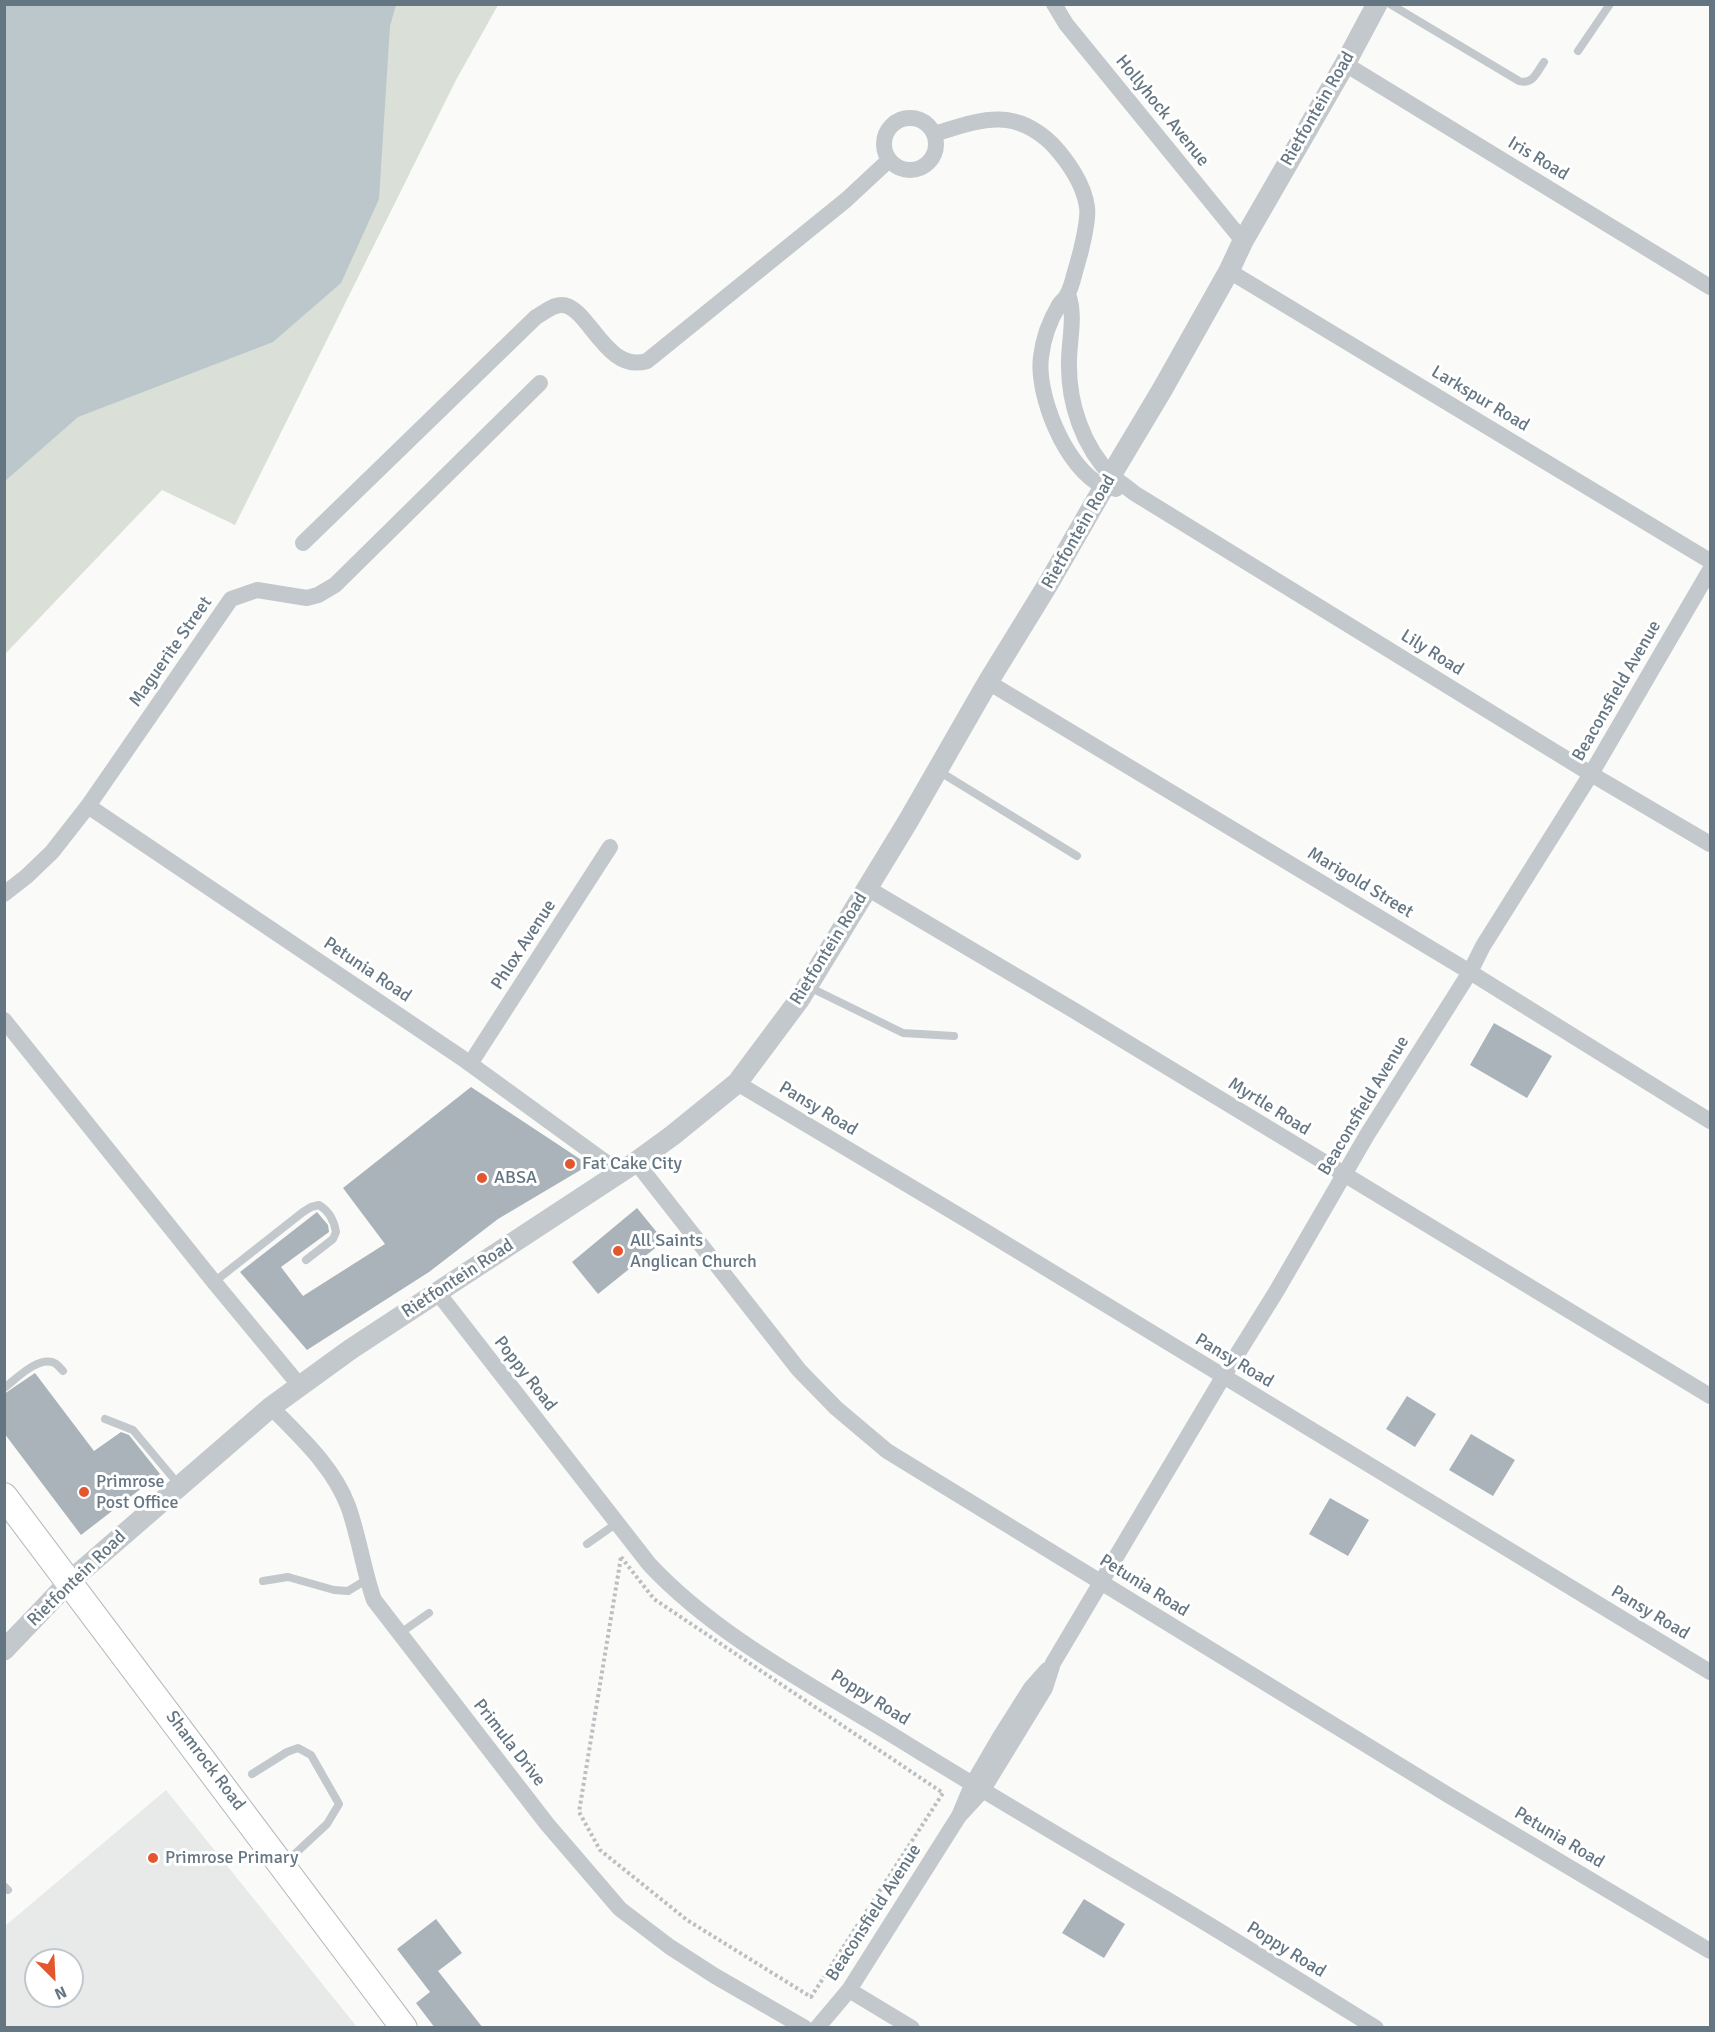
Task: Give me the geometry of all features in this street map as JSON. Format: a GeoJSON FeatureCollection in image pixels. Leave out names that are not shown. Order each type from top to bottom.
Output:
{"type":"FeatureCollection","features":[{"type":"Feature","properties":{"kind":"main road","name":"Shamrock Road"},"geometry":{"type":"LineString","coordinates":[[4,1496],[404,2028]]}},
{"type":"Feature","properties":{"kind":"street","name":"Hollyhock Avenue"},"geometry":{"type":"LineString","coordinates":[[1054,4],[1066,24],[1243,241]]}},
{"type":"Feature","properties":{"kind":"street","name":"Rietfontein Road"},"geometry":{"type":"LineString","coordinates":[[4,1650],[70,1581],[271,1407],[351,1349],[628,1167],[690,1122],[737,1083],[807,986],[1047,586],[1229,271],[1243,241],[1377,4]]}},
{"type":"Feature","properties":{"kind":"street","name":"Iris Road"},"geometry":{"type":"LineString","coordinates":[[1345,64],[1710,288]]}},
{"type":"Feature","properties":{"kind":"street"},"geometry":{"type":"LineString","coordinates":[[908,118],[919,120],[928,125],[934,134],[936,144],[934,155],[927,164],[918,169],[907,170],[897,167],[889,160],[885,150],[885,139],[889,129],[898,122],[908,118]]}},
{"type":"Feature","properties":{"kind":"street"},"geometry":{"type":"LineString","coordinates":[[934,134],[973,122],[1007,119],[1040,133],[1059,151],[1076,177],[1088,208],[1080,254],[1068,294],[1054,314],[1043,342],[1040,367],[1041,384],[1050,414],[1077,464],[1089,477],[1108,481]]}},
{"type":"Feature","properties":{"kind":"street"},"geometry":{"type":"LineString","coordinates":[[303,543],[536,317],[559,305],[565,305],[579,315],[625,362],[637,364],[647,361],[846,200],[889,160]]}},
{"type":"Feature","properties":{"kind":"street","name":"Larkspur Road"},"geometry":{"type":"LineString","coordinates":[[1229,271],[1710,561]]}},
{"type":"Feature","properties":{"kind":"street"},"geometry":{"type":"LineString","coordinates":[[1068,294],[1072,305],[1068,363],[1075,412],[1079,427],[1096,454],[1108,481]]}},
{"type":"Feature","properties":{"kind":"street","name":"Maguerite Street"},"geometry":{"type":"LineString","coordinates":[[4,894],[52,852],[88,806],[231,599],[257,590],[307,598],[336,585],[540,383]]}},
{"type":"Feature","properties":{"kind":"street","name":"Lily Road"},"geometry":{"type":"LineString","coordinates":[[1108,481],[1134,493],[1591,774],[1710,844]]}},
{"type":"Feature","properties":{"kind":"street","name":"Beaconsfield Avenue"},"geometry":{"type":"LineString","coordinates":[[817,2028],[849,1990],[977,1788],[1031,1688],[1053,1663],[1102,1583],[1367,1135],[1591,774],[1710,570]]}},
{"type":"Feature","properties":{"kind":"street","name":"Marigold Street"},"geometry":{"type":"LineString","coordinates":[[988,682],[1470,972],[1710,1121]]}},
{"type":"Feature","properties":{"kind":"street","name":"Petunia Road"},"geometry":{"type":"LineString","coordinates":[[88,806],[470,1064],[628,1167],[799,1370],[836,1408],[887,1450],[1438,1789],[1710,1951]]}},
{"type":"Feature","properties":{"kind":"street","name":"Phlox Avenue"},"geometry":{"type":"LineString","coordinates":[[470,1064],[610,847]]}},
{"type":"Feature","properties":{"kind":"street","name":"Myrtle Road"},"geometry":{"type":"LineString","coordinates":[[867,888],[1075,1011],[1710,1396]]}},
{"type":"Feature","properties":{"kind":"street"},"geometry":{"type":"LineString","coordinates":[[4,1020],[300,1386]]}},
{"type":"Feature","properties":{"kind":"street","name":"Pansy Road"},"geometry":{"type":"LineString","coordinates":[[737,1083],[1710,1672]]}},
{"type":"Feature","properties":{"kind":"street","name":"Poppy Road"},"geometry":{"type":"LineString","coordinates":[[438,1293],[617,1523],[669,1586],[699,1611],[742,1642],[977,1788],[1168,1900],[1376,2028]]}},
{"type":"Feature","properties":{"kind":"street","name":"Primula Drive"},"geometry":{"type":"LineString","coordinates":[[271,1407],[311,1449],[340,1489],[348,1507],[366,1580],[374,1600],[547,1824],[620,1910],[670,1947],[715,1976],[805,2028]]}},
{"type":"Feature","properties":{"kind":"street"},"geometry":{"type":"LineString","coordinates":[[849,1990],[912,2028]]}},
{"type":"Feature","properties":{"kind":"lane"},"geometry":{"type":"LineString","coordinates":[[1390,4],[1519,81],[1525,83],[1531,81],[1544,62]]}},
{"type":"Feature","properties":{"kind":"lane"},"geometry":{"type":"LineString","coordinates":[[1578,51],[1610,4]]}},
{"type":"Feature","properties":{"kind":"lane"},"geometry":{"type":"LineString","coordinates":[[937,770],[1077,856]]}},
{"type":"Feature","properties":{"kind":"lane"},"geometry":{"type":"LineString","coordinates":[[807,986],[903,1033],[954,1036]]}},
{"type":"Feature","properties":{"kind":"lane"},"geometry":{"type":"LineString","coordinates":[[214,1282],[303,1212],[319,1205],[326,1209],[336,1232],[333,1239],[306,1260]]}},
{"type":"Feature","properties":{"kind":"lane"},"geometry":{"type":"LineString","coordinates":[[4,1388],[35,1365],[46,1361],[56,1364],[63,1371]]}},
{"type":"Feature","properties":{"kind":"lane"},"geometry":{"type":"LineString","coordinates":[[105,1419],[133,1430],[179,1485]]}},
{"type":"Feature","properties":{"kind":"lane"},"geometry":{"type":"LineString","coordinates":[[587,1544],[617,1523]]}},
{"type":"Feature","properties":{"kind":"lane"},"geometry":{"type":"LineString","coordinates":[[263,1581],[288,1577],[334,1590],[348,1591],[366,1580]]}},
{"type":"Feature","properties":{"kind":"lane"},"geometry":{"type":"LineString","coordinates":[[399,1634],[429,1613]]}},
{"type":"Feature","properties":{"kind":"lane"},"geometry":{"type":"LineString","coordinates":[[252,1774],[287,1752],[298,1748],[311,1755],[339,1803],[327,1824],[283,1866]]}},
{"type":"Feature","properties":{"kind":"path"},"geometry":{"type":"LineString","coordinates":[[621,1557],[654,1599],[943,1793],[811,1997],[687,1920],[600,1850],[579,1812],[621,1557]]}},
{"type":"Feature","properties":{"kind":"shaded area"},"geometry":{"type":"Polygon","coordinates":[[[5,4],[396,5],[390,26],[379,199],[341,283],[273,342],[78,417],[5,481],[5,4]]]}},
{"type":"Feature","properties":{"kind":"shaded area"},"geometry":{"type":"Polygon","coordinates":[[[5,5],[498,5],[456,80],[235,525],[162,490],[5,654],[5,5]]]}},
{"type":"Feature","properties":{"kind":"shaded area","name":"Primrose Primary"},"geometry":{"type":"Polygon","coordinates":[[[166,1790],[357,2027],[5,2027],[5,1926],[166,1790]]]}},
{"type":"Feature","properties":{"kind":"building"},"geometry":{"type":"Polygon","coordinates":[[[1494,1023],[1552,1056],[1527,1098],[1470,1065],[1494,1023]]]}},
{"type":"Feature","properties":{"kind":"building"},"geometry":{"type":"Polygon","coordinates":[[[471,1087],[589,1165],[498,1219],[429,1272],[307,1350],[240,1272],[317,1212],[328,1225],[329,1232],[281,1267],[303,1296],[385,1244],[343,1188],[471,1087]]]}},
{"type":"Feature","properties":{"kind":"building","name":"All Saints Anglican Church"},"geometry":{"type":"Polygon","coordinates":[[[637,1208],[664,1241],[598,1294],[572,1262],[637,1208]]]}},
{"type":"Feature","properties":{"kind":"building"},"geometry":{"type":"Polygon","coordinates":[[[35,1373],[94,1451],[121,1432],[129,1435],[160,1474],[81,1535],[4,1433],[4,1394],[35,1373]]]}},
{"type":"Feature","properties":{"kind":"building"},"geometry":{"type":"Polygon","coordinates":[[[1407,1396],[1436,1414],[1415,1447],[1386,1429],[1407,1396]]]}},
{"type":"Feature","properties":{"kind":"building"},"geometry":{"type":"Polygon","coordinates":[[[1471,1434],[1515,1460],[1493,1496],[1449,1470],[1471,1434]]]}},
{"type":"Feature","properties":{"kind":"building"},"geometry":{"type":"Polygon","coordinates":[[[1330,1498],[1369,1520],[1348,1556],[1309,1534],[1330,1498]]]}},
{"type":"Feature","properties":{"kind":"building"},"geometry":{"type":"Polygon","coordinates":[[[1084,1899],[1125,1924],[1104,1958],[1062,1933],[1084,1899]]]}},
{"type":"Feature","properties":{"kind":"building"},"geometry":{"type":"Polygon","coordinates":[[[436,1919],[462,1953],[438,1971],[483,2028],[435,2028],[416,2003],[430,1992],[397,1949],[436,1919]]]}},
{"type":"Feature","properties":{"kind":"place","name":"Fat Cake City"},"geometry":{"type":"Point","coordinates":[570,1164]}},
{"type":"Feature","properties":{"kind":"place","name":"ABSA"},"geometry":{"type":"Point","coordinates":[482,1178]}},
{"type":"Feature","properties":{"kind":"place","name":"All Saints Anglican Church"},"geometry":{"type":"Point","coordinates":[618,1251]}},
{"type":"Feature","properties":{"kind":"place","name":"Primrose Post Office"},"geometry":{"type":"Point","coordinates":[84,1492]}},
{"type":"Feature","properties":{"kind":"place","name":"Primrose Primary"},"geometry":{"type":"Point","coordinates":[153,1858]}}]}
